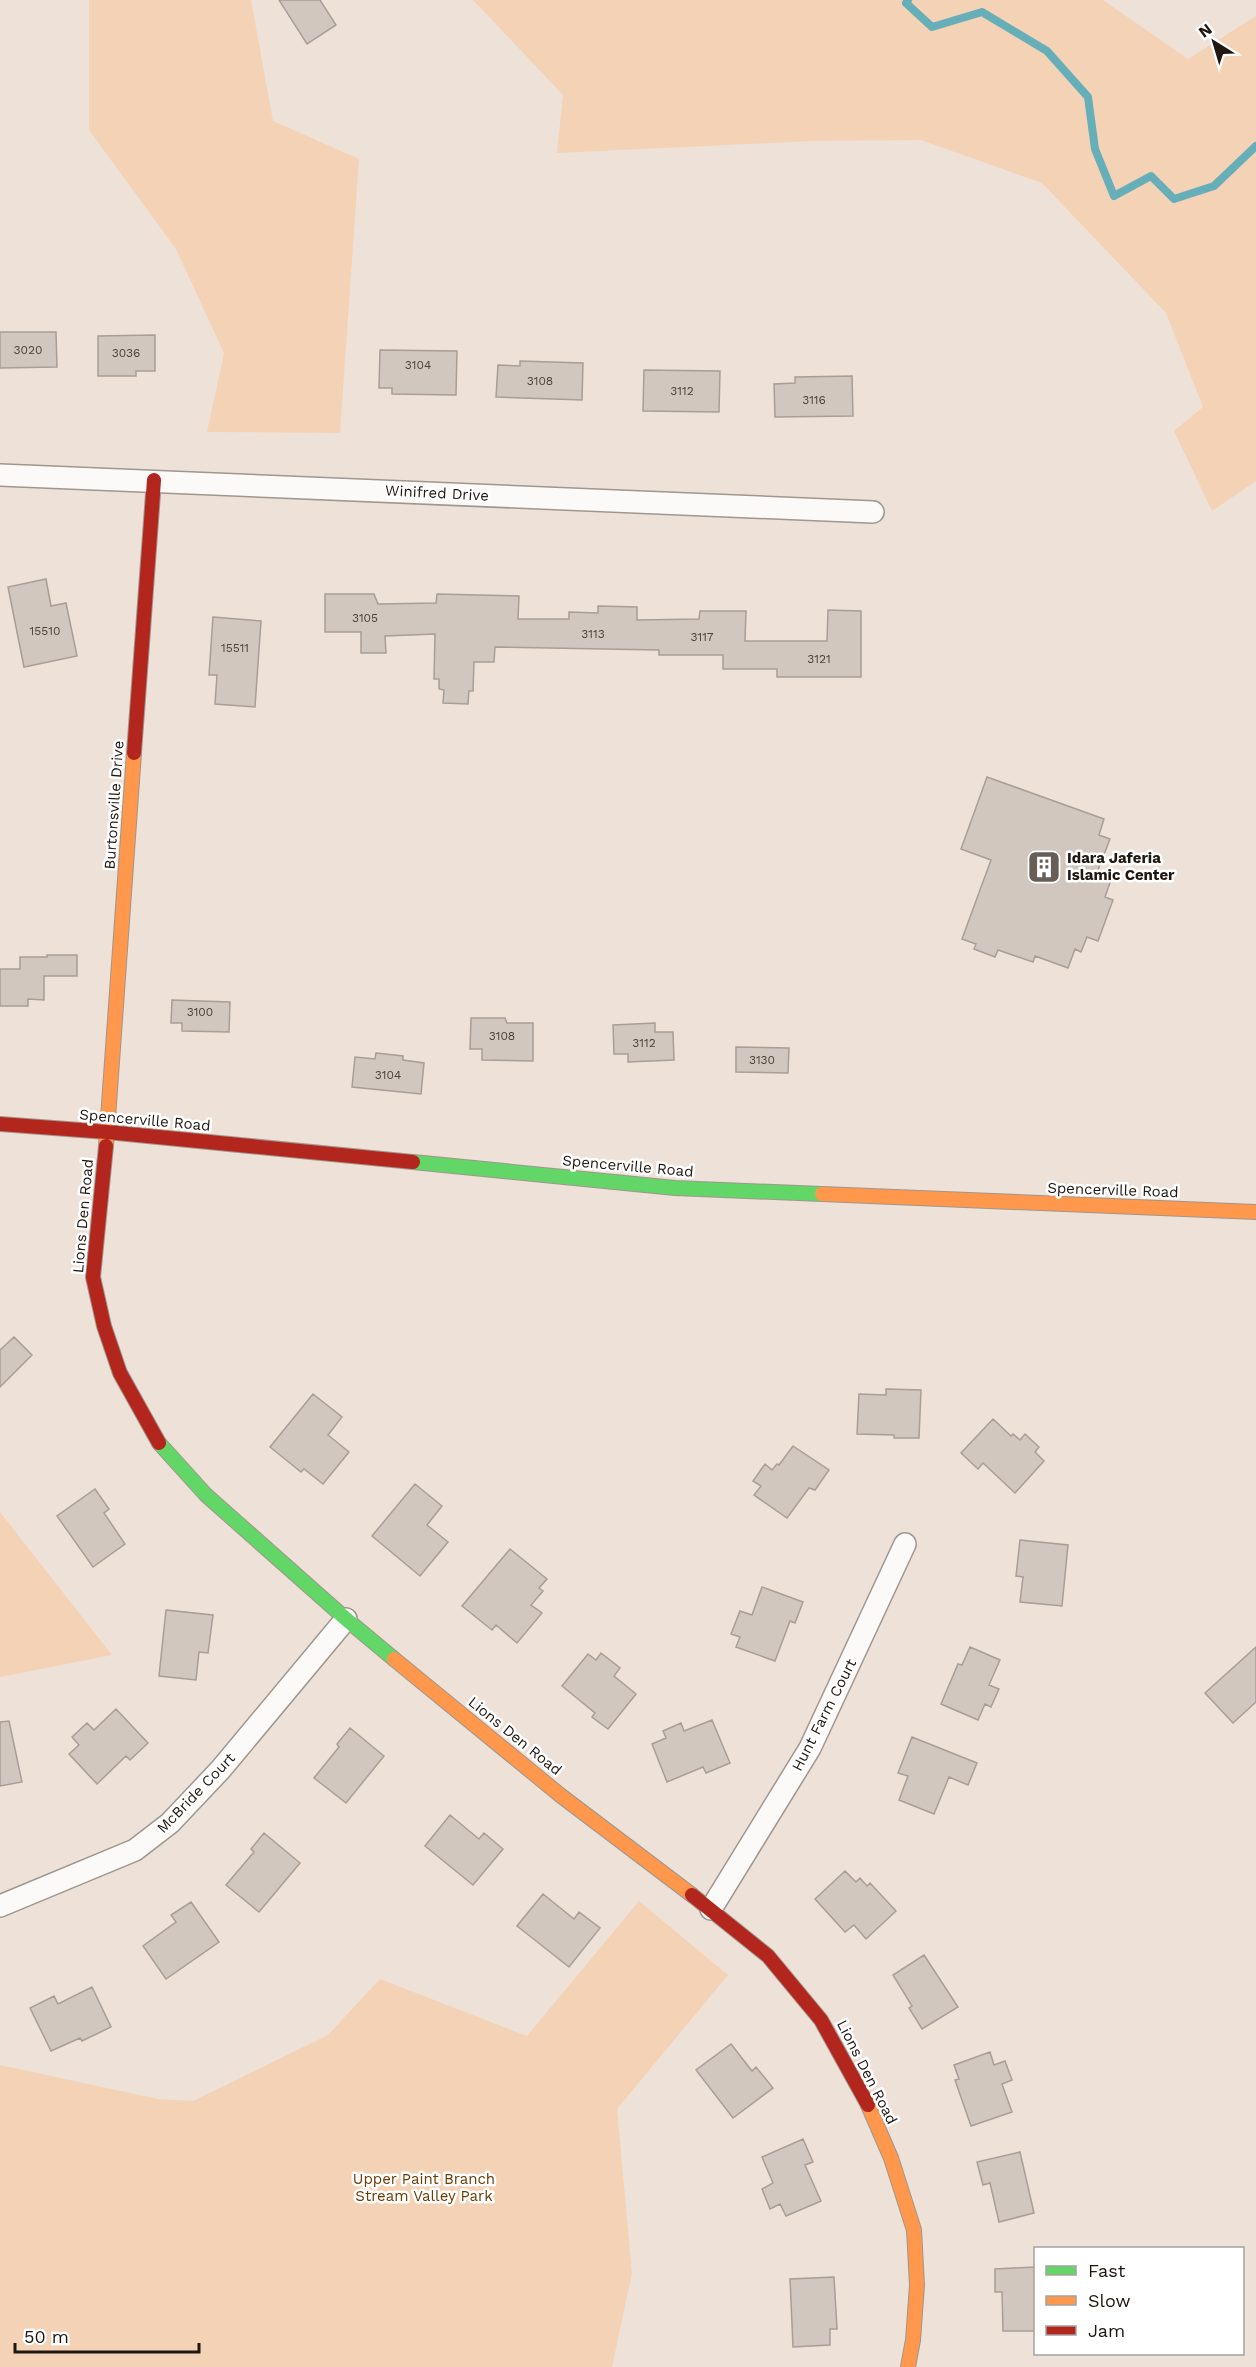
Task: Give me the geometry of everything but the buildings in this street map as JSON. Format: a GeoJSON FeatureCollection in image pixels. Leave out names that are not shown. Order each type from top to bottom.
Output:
{"type":"FeatureCollection","features":[{"type":"Feature","properties":{"kind":"street","name":"Winifred Drive"},"geometry":{"type":"LineString","coordinates":[[0,475],[873,512]]}},
{"type":"Feature","properties":{"kind":"street","name":"Burtonsville Drive"},"geometry":{"type":"LineString","coordinates":[[107,1132],[154,480]]}},
{"type":"Feature","properties":{"kind":"street","name":"Spencerville Road"},"geometry":{"type":"LineString","coordinates":[[0,1124],[107,1132],[675,1188],[1256,1212]]}},
{"type":"Feature","properties":{"kind":"street","name":"Lions Den Road"},"geometry":{"type":"LineString","coordinates":[[107,1132],[93,1277],[104,1326],[120,1373],[156,1440],[206,1495],[346,1619],[561,1795],[711,1909],[768,1956],[821,2020],[861,2090],[891,2158],[914,2230],[917,2284],[913,2340],[908,2367]]}},
{"type":"Feature","properties":{"kind":"street","name":"Hunt Farm Court"},"geometry":{"type":"LineString","coordinates":[[711,1909],[810,1748],[905,1544]]}},
{"type":"Feature","properties":{"kind":"street","name":"McBride Court"},"geometry":{"type":"LineString","coordinates":[[0,1906],[135,1850],[170,1823],[221,1769],[346,1619]]}},
{"type":"Feature","properties":{"kind":"green space"},"geometry":{"type":"Polygon","coordinates":[[[89,0],[251,0],[273,121],[359,159],[340,433],[207,432],[224,353],[176,249],[89,130],[89,0]]]}},
{"type":"Feature","properties":{"kind":"green space"},"geometry":{"type":"Polygon","coordinates":[[[473,0],[1103,0],[1188,59],[1256,16],[1256,481],[1212,511],[1174,431],[1203,407],[1166,313],[1042,183],[921,140],[814,141],[557,153],[563,95],[473,0]]]}},
{"type":"Feature","properties":{"kind":"green space"},"geometry":{"type":"Polygon","coordinates":[[[0,1512],[112,1655],[0,1677],[0,1512]]]}},
{"type":"Feature","properties":{"kind":"green space","name":"Upper Paint Branch Stream Valley Park"},"geometry":{"type":"Polygon","coordinates":[[[639,1901],[728,1975],[617,2109],[632,2273],[612,2367],[0,2367],[0,2065],[158,2099],[193,2101],[328,2035],[380,1979],[527,2036],[639,1901]]]}},
{"type":"Feature","properties":{"kind":"waterway"},"geometry":{"type":"LineString","coordinates":[[908,0],[906,3],[932,27],[982,12],[1047,51],[1088,97],[1095,149],[1114,196],[1151,176],[1174,199],[1214,186],[1256,146]]}},
{"type":"Feature","properties":{"kind":"traffic: fast"},"geometry":{"type":"LineString","coordinates":[[413,1162],[675,1188],[822,1194]]}},
{"type":"Feature","properties":{"kind":"traffic: fast"},"geometry":{"type":"LineString","coordinates":[[159,1443],[206,1495],[394,1659]]}},
{"type":"Feature","properties":{"kind":"traffic: slow"},"geometry":{"type":"LineString","coordinates":[[106,1146],[134,753]]}},
{"type":"Feature","properties":{"kind":"traffic: slow"},"geometry":{"type":"LineString","coordinates":[[822,1194],[1256,1212]]}},
{"type":"Feature","properties":{"kind":"traffic: slow"},"geometry":{"type":"LineString","coordinates":[[394,1659],[560,1795],[692,1895]]}},
{"type":"Feature","properties":{"kind":"traffic: slow"},"geometry":{"type":"LineString","coordinates":[[868,2105],[891,2158],[914,2230],[917,2285],[913,2340],[908,2367]]}},
{"type":"Feature","properties":{"kind":"traffic: jam"},"geometry":{"type":"LineString","coordinates":[[134,753],[154,480]]}},
{"type":"Feature","properties":{"kind":"traffic: jam"},"geometry":{"type":"LineString","coordinates":[[0,1124],[107,1132],[413,1162]]}},
{"type":"Feature","properties":{"kind":"traffic: jam"},"geometry":{"type":"LineString","coordinates":[[106,1146],[93,1277],[104,1326],[120,1373],[159,1443]]}},
{"type":"Feature","properties":{"kind":"traffic: jam"},"geometry":{"type":"LineString","coordinates":[[692,1895],[768,1956],[821,2020],[868,2105]]}},
{"type":"Feature","properties":{"kind":"place","name":"Idara Jaferia Islamic Center"},"geometry":{"type":"Point","coordinates":[1044,867]}}]}
